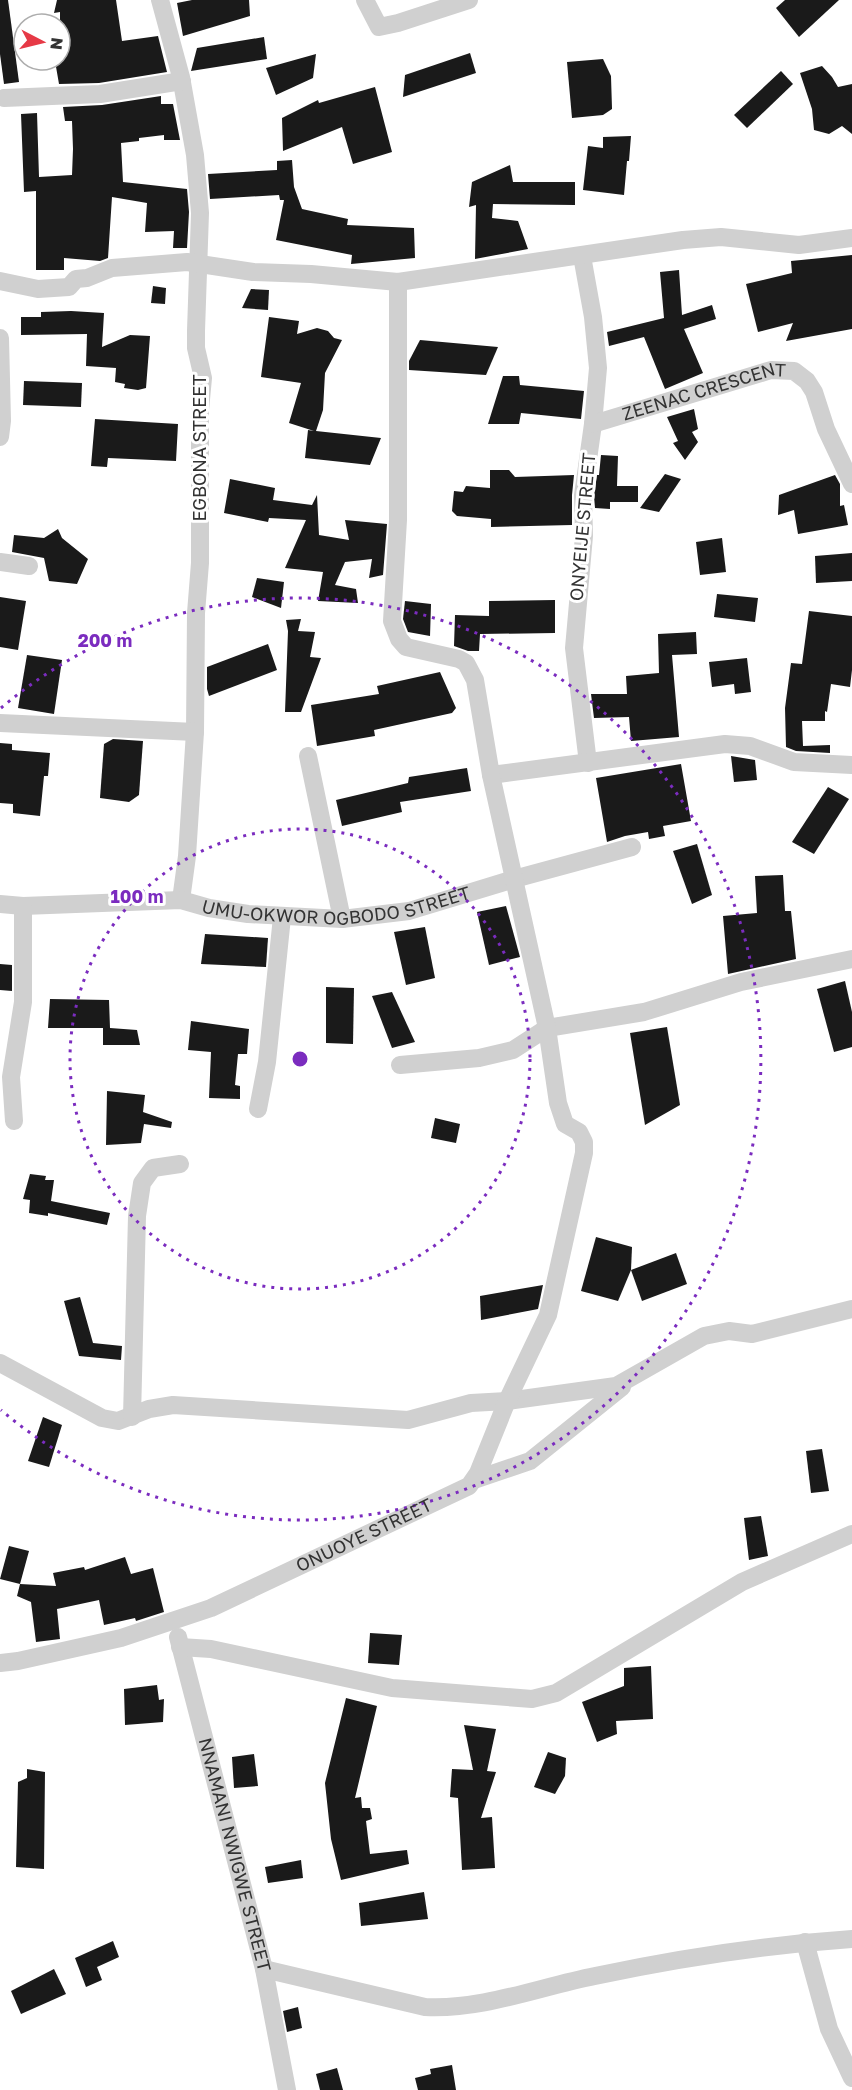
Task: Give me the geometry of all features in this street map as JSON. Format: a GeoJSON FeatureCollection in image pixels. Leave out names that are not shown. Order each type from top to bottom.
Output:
{"type":"FeatureCollection","features":[{"type":"Feature","properties":{"kind":"street","name":"EGBONA STREET"},"geometry":{"type":"LineString","coordinates":[[160,0],[182,81],[195,155],[200,213],[196,348],[203,378],[200,410],[200,562],[196,613],[195,732],[187,856],[181,900]]}},
{"type":"Feature","properties":{"kind":"street"},"geometry":{"type":"LineString","coordinates":[[365,0],[378,27],[399,23],[469,0]]}},
{"type":"Feature","properties":{"kind":"street"},"geometry":{"type":"LineString","coordinates":[[4,98],[100,94],[182,81]]}},
{"type":"Feature","properties":{"kind":"street"},"geometry":{"type":"LineString","coordinates":[[0,281],[38,289],[69,287],[76,279],[87,278],[112,268],[199,263],[252,272],[311,274],[398,282],[683,240],[721,237],[799,245],[852,238]]}},
{"type":"Feature","properties":{"kind":"street","name":"ONYEIJE STREET"},"geometry":{"type":"LineString","coordinates":[[582,256],[597,353],[598,382],[583,495],[585,536],[574,648],[588,763]]}},
{"type":"Feature","properties":{"kind":"street"},"geometry":{"type":"LineString","coordinates":[[398,282],[398,520],[392,621],[399,639],[406,647],[459,659],[466,663],[475,680],[491,775],[547,1028],[558,1103],[565,1124],[579,1132],[584,1142],[584,1153],[548,1315],[507,1401],[493,1440],[474,1480]]}},
{"type":"Feature","properties":{"kind":"street"},"geometry":{"type":"LineString","coordinates":[[0,338],[2,421],[0,437]]}},
{"type":"Feature","properties":{"kind":"street","name":"ZEENAC CRESCENT"},"geometry":{"type":"LineString","coordinates":[[593,424],[771,370],[794,371],[807,381],[814,392],[826,429],[852,484]]}},
{"type":"Feature","properties":{"kind":"street"},"geometry":{"type":"LineString","coordinates":[[0,562],[29,566]]}},
{"type":"Feature","properties":{"kind":"street"},"geometry":{"type":"LineString","coordinates":[[0,723],[195,732]]}},
{"type":"Feature","properties":{"kind":"street"},"geometry":{"type":"LineString","coordinates":[[491,775],[725,744],[750,746],[794,762],[852,765]]}},
{"type":"Feature","properties":{"kind":"street"},"geometry":{"type":"LineString","coordinates":[[308,756],[342,919]]}},
{"type":"Feature","properties":{"kind":"street","name":"UMU-OKWOR OGBODO STREET"},"geometry":{"type":"LineString","coordinates":[[0,904],[23,906],[181,900],[209,908],[248,914],[342,919],[409,911],[632,847]]}},
{"type":"Feature","properties":{"kind":"street"},"geometry":{"type":"LineString","coordinates":[[14,1121],[11,1077],[22,1002],[23,906]]}},
{"type":"Feature","properties":{"kind":"street"},"geometry":{"type":"LineString","coordinates":[[258,1110],[267,1062],[282,917]]}},
{"type":"Feature","properties":{"kind":"street"},"geometry":{"type":"LineString","coordinates":[[400,1065],[479,1058],[513,1050],[547,1028],[644,1012],[741,982],[852,959]]}},
{"type":"Feature","properties":{"kind":"street"},"geometry":{"type":"LineString","coordinates":[[132,1417],[137,1216],[142,1183],[153,1168],[180,1164]]}},
{"type":"Feature","properties":{"kind":"street"},"geometry":{"type":"LineString","coordinates":[[0,1363],[102,1418],[118,1421],[149,1408],[173,1405],[408,1420],[471,1403],[507,1401],[616,1386],[704,1336],[729,1331],[752,1334],[852,1309]]}},
{"type":"Feature","properties":{"kind":"street","name":"ONUOYE STREET"},"geometry":{"type":"LineString","coordinates":[[0,1663],[121,1638],[211,1608],[469,1486],[474,1480],[530,1461],[644,1369]]}},
{"type":"Feature","properties":{"kind":"street"},"geometry":{"type":"LineString","coordinates":[[180,1647],[211,1649],[392,1688],[532,1700],[556,1693],[742,1582],[852,1534]]}},
{"type":"Feature","properties":{"kind":"street","name":"NNAMANI NWIGWE STREET"},"geometry":{"type":"LineString","coordinates":[[175,1620],[180,1647],[264,1969],[287,2090]]}},
{"type":"Feature","properties":{"kind":"street"},"geometry":{"type":"LineString","coordinates":[[264,1969],[425,2007],[440,2008],[474,2005],[593,1976],[721,1952],[852,1939]]}},
{"type":"Feature","properties":{"kind":"street"},"geometry":{"type":"LineString","coordinates":[[805,1942],[829,2029],[852,2078]]}},
{"type":"Feature","properties":{"kind":"building"},"geometry":{"type":"Polygon","coordinates":[[[0,0],[8,0],[12,30],[12,72],[18,72],[19,82],[4,84],[0,54],[0,0]]]}},
{"type":"Feature","properties":{"kind":"building"},"geometry":{"type":"Polygon","coordinates":[[[57,0],[116,0],[122,41],[158,36],[167,72],[99,83],[59,84],[57,72],[72,72],[72,12],[54,12],[57,0]]]}},
{"type":"Feature","properties":{"kind":"building"},"geometry":{"type":"Polygon","coordinates":[[[192,0],[249,0],[250,16],[183,36],[177,3],[192,0]]]}},
{"type":"Feature","properties":{"kind":"building"},"geometry":{"type":"Polygon","coordinates":[[[785,0],[839,0],[799,37],[776,8],[785,0]]]}},
{"type":"Feature","properties":{"kind":"building"},"geometry":{"type":"Polygon","coordinates":[[[264,37],[267,59],[191,71],[197,48],[264,37]]]}},
{"type":"Feature","properties":{"kind":"building"},"geometry":{"type":"Polygon","coordinates":[[[470,53],[476,73],[403,97],[405,75],[470,53]]]}},
{"type":"Feature","properties":{"kind":"building"},"geometry":{"type":"Polygon","coordinates":[[[316,54],[313,78],[276,95],[266,68],[316,54]]]}},
{"type":"Feature","properties":{"kind":"building"},"geometry":{"type":"Polygon","coordinates":[[[603,59],[611,76],[612,109],[603,115],[572,118],[567,62],[603,59]]]}},
{"type":"Feature","properties":{"kind":"building"},"geometry":{"type":"Polygon","coordinates":[[[822,66],[838,87],[852,84],[852,134],[842,126],[829,134],[814,130],[812,109],[800,73],[822,66]]]}},
{"type":"Feature","properties":{"kind":"building"},"geometry":{"type":"Polygon","coordinates":[[[781,71],[793,84],[747,128],[734,115],[781,71]]]}},
{"type":"Feature","properties":{"kind":"building"},"geometry":{"type":"Polygon","coordinates":[[[375,87],[392,152],[353,164],[342,127],[283,151],[282,118],[318,100],[319,103],[375,87]]]}},
{"type":"Feature","properties":{"kind":"building"},"geometry":{"type":"Polygon","coordinates":[[[161,96],[161,104],[173,104],[180,140],[164,140],[164,135],[121,143],[123,182],[187,189],[189,212],[187,248],[173,248],[174,231],[145,232],[147,203],[112,197],[108,258],[100,261],[64,258],[64,270],[36,270],[36,191],[24,192],[21,114],[37,113],[39,177],[72,175],[72,121],[65,121],[63,107],[102,105],[161,96]]]}},
{"type":"Feature","properties":{"kind":"building"},"geometry":{"type":"Polygon","coordinates":[[[631,136],[624,195],[583,190],[588,146],[603,148],[603,137],[631,136]]]}},
{"type":"Feature","properties":{"kind":"building"},"geometry":{"type":"Polygon","coordinates":[[[292,160],[294,187],[302,209],[348,219],[347,225],[414,228],[415,258],[351,264],[352,255],[276,240],[284,200],[280,200],[279,195],[210,199],[208,174],[277,170],[277,161],[292,160]]]}},
{"type":"Feature","properties":{"kind":"building"},"geometry":{"type":"Polygon","coordinates":[[[510,165],[513,182],[575,182],[575,205],[493,204],[492,218],[518,221],[528,249],[475,259],[476,205],[469,207],[472,182],[510,165]]]}},
{"type":"Feature","properties":{"kind":"building"},"geometry":{"type":"Polygon","coordinates":[[[852,255],[852,329],[786,341],[793,323],[758,332],[746,284],[792,273],[791,261],[852,255]]]}},
{"type":"Feature","properties":{"kind":"building"},"geometry":{"type":"Polygon","coordinates":[[[679,270],[682,315],[712,305],[716,319],[684,329],[703,373],[665,389],[644,337],[609,346],[607,332],[664,318],[660,272],[679,270]]]}},
{"type":"Feature","properties":{"kind":"building"},"geometry":{"type":"Polygon","coordinates":[[[153,286],[166,288],[165,304],[151,303],[153,286]]]}},
{"type":"Feature","properties":{"kind":"building"},"geometry":{"type":"Polygon","coordinates":[[[251,289],[269,290],[268,310],[242,308],[251,289]]]}},
{"type":"Feature","properties":{"kind":"building"},"geometry":{"type":"Polygon","coordinates":[[[41,312],[104,313],[102,347],[130,335],[150,336],[146,388],[138,390],[124,388],[125,384],[115,382],[116,368],[86,366],[87,334],[21,335],[21,317],[41,317],[41,312]]]}},
{"type":"Feature","properties":{"kind":"building"},"geometry":{"type":"Polygon","coordinates":[[[269,317],[299,321],[297,334],[317,328],[328,331],[334,338],[342,340],[325,373],[323,410],[316,431],[381,438],[370,465],[305,458],[308,430],[314,431],[289,423],[301,383],[261,377],[269,317]]]}},
{"type":"Feature","properties":{"kind":"building"},"geometry":{"type":"Polygon","coordinates":[[[420,340],[498,347],[486,375],[409,370],[409,361],[420,340]]]}},
{"type":"Feature","properties":{"kind":"building"},"geometry":{"type":"Polygon","coordinates":[[[503,376],[519,376],[520,385],[584,391],[581,419],[521,413],[519,424],[488,424],[503,376]]]}},
{"type":"Feature","properties":{"kind":"building"},"geometry":{"type":"Polygon","coordinates":[[[24,381],[82,383],[81,407],[23,405],[24,381]]]}},
{"type":"Feature","properties":{"kind":"building"},"geometry":{"type":"Polygon","coordinates":[[[694,409],[698,429],[692,432],[698,442],[685,460],[673,443],[678,441],[667,417],[694,409]]]}},
{"type":"Feature","properties":{"kind":"building"},"geometry":{"type":"Polygon","coordinates":[[[95,419],[178,424],[176,461],[108,458],[107,467],[91,466],[95,419]]]}},
{"type":"Feature","properties":{"kind":"building"},"geometry":{"type":"Polygon","coordinates":[[[601,455],[618,456],[617,486],[638,486],[638,502],[610,502],[610,509],[595,508],[594,496],[601,455]]]}},
{"type":"Feature","properties":{"kind":"building"},"geometry":{"type":"Polygon","coordinates":[[[490,470],[509,470],[515,477],[574,475],[572,525],[491,527],[491,519],[457,516],[452,511],[454,491],[463,492],[466,486],[490,488],[490,470]]]}},
{"type":"Feature","properties":{"kind":"building"},"geometry":{"type":"Polygon","coordinates":[[[665,474],[681,479],[659,512],[640,508],[665,474]]]}},
{"type":"Feature","properties":{"kind":"building"},"geometry":{"type":"Polygon","coordinates":[[[835,475],[840,484],[840,506],[844,505],[848,525],[798,534],[794,510],[778,515],[779,495],[835,475]]]}},
{"type":"Feature","properties":{"kind":"building"},"geometry":{"type":"Polygon","coordinates":[[[230,479],[275,488],[273,500],[312,505],[317,495],[319,535],[349,540],[345,520],[387,524],[383,575],[369,578],[372,559],[345,562],[335,585],[356,589],[358,603],[318,601],[323,572],[285,568],[306,520],[269,518],[268,522],[224,513],[230,479]]]}},
{"type":"Feature","properties":{"kind":"building"},"geometry":{"type":"Polygon","coordinates":[[[58,529],[62,538],[88,559],[77,584],[49,581],[44,558],[12,552],[14,535],[44,538],[58,529]]]}},
{"type":"Feature","properties":{"kind":"building"},"geometry":{"type":"Polygon","coordinates":[[[722,538],[726,572],[700,575],[696,542],[722,538]]]}},
{"type":"Feature","properties":{"kind":"building"},"geometry":{"type":"Polygon","coordinates":[[[852,553],[852,581],[816,583],[815,556],[852,553]]]}},
{"type":"Feature","properties":{"kind":"building"},"geometry":{"type":"Polygon","coordinates":[[[257,578],[284,582],[281,608],[252,597],[257,578]]]}},
{"type":"Feature","properties":{"kind":"building"},"geometry":{"type":"Polygon","coordinates":[[[717,594],[758,598],[755,622],[714,617],[717,594]]]}},
{"type":"Feature","properties":{"kind":"building"},"geometry":{"type":"Polygon","coordinates":[[[0,597],[26,601],[18,650],[0,647],[0,597]]]}},
{"type":"Feature","properties":{"kind":"building"},"geometry":{"type":"Polygon","coordinates":[[[555,600],[555,633],[480,634],[479,651],[468,651],[454,646],[455,615],[489,616],[489,601],[555,600]]]}},
{"type":"Feature","properties":{"kind":"building"},"geometry":{"type":"Polygon","coordinates":[[[405,601],[431,604],[430,636],[408,632],[403,619],[405,601]]]}},
{"type":"Feature","properties":{"kind":"building"},"geometry":{"type":"Polygon","coordinates":[[[809,611],[852,616],[850,687],[831,684],[825,721],[802,721],[803,746],[830,745],[830,753],[796,751],[786,747],[785,708],[791,663],[802,664],[809,611]]]}},
{"type":"Feature","properties":{"kind":"building"},"geometry":{"type":"Polygon","coordinates":[[[301,619],[298,631],[315,632],[310,657],[321,658],[301,712],[285,712],[288,631],[286,620],[301,619]]]}},
{"type":"Feature","properties":{"kind":"building"},"geometry":{"type":"Polygon","coordinates":[[[696,632],[697,654],[672,655],[679,737],[631,741],[629,717],[594,718],[591,694],[627,694],[626,676],[659,673],[658,634],[696,632]]]}},
{"type":"Feature","properties":{"kind":"building"},"geometry":{"type":"Polygon","coordinates":[[[268,644],[277,670],[209,696],[207,667],[268,644]]]}},
{"type":"Feature","properties":{"kind":"building"},"geometry":{"type":"Polygon","coordinates":[[[27,655],[62,660],[54,714],[18,708],[27,655]]]}},
{"type":"Feature","properties":{"kind":"building"},"geometry":{"type":"Polygon","coordinates":[[[747,658],[751,692],[735,694],[734,684],[712,687],[709,662],[747,658]]]}},
{"type":"Feature","properties":{"kind":"building"},"geometry":{"type":"Polygon","coordinates":[[[440,672],[456,708],[452,713],[374,730],[375,736],[317,746],[311,705],[379,694],[377,686],[440,672]]]}},
{"type":"Feature","properties":{"kind":"building"},"geometry":{"type":"Polygon","coordinates":[[[113,739],[143,741],[139,795],[129,802],[100,798],[104,744],[113,739]]]}},
{"type":"Feature","properties":{"kind":"building"},"geometry":{"type":"Polygon","coordinates":[[[0,743],[12,744],[12,750],[50,753],[48,776],[44,776],[40,816],[13,813],[13,804],[0,803],[0,743]]]}},
{"type":"Feature","properties":{"kind":"building"},"geometry":{"type":"Polygon","coordinates":[[[731,756],[755,760],[757,780],[734,782],[731,756]]]}},
{"type":"Feature","properties":{"kind":"building"},"geometry":{"type":"Polygon","coordinates":[[[681,764],[691,821],[663,826],[665,836],[649,839],[648,832],[607,842],[596,778],[681,764]]]}},
{"type":"Feature","properties":{"kind":"building"},"geometry":{"type":"Polygon","coordinates":[[[467,768],[471,791],[400,802],[402,812],[342,826],[336,800],[408,783],[409,777],[467,768]]]}},
{"type":"Feature","properties":{"kind":"building"},"geometry":{"type":"Polygon","coordinates":[[[828,787],[849,799],[814,854],[792,842],[828,787]]]}},
{"type":"Feature","properties":{"kind":"building"},"geometry":{"type":"Polygon","coordinates":[[[697,844],[712,895],[692,904],[673,851],[697,844]]]}},
{"type":"Feature","properties":{"kind":"building"},"geometry":{"type":"Polygon","coordinates":[[[783,875],[785,911],[791,911],[796,959],[728,974],[723,916],[757,913],[755,876],[783,875]]]}},
{"type":"Feature","properties":{"kind":"building"},"geometry":{"type":"Polygon","coordinates":[[[506,906],[520,957],[489,965],[477,912],[506,906]]]}},
{"type":"Feature","properties":{"kind":"building"},"geometry":{"type":"Polygon","coordinates":[[[425,927],[435,978],[406,985],[394,932],[425,927]]]}},
{"type":"Feature","properties":{"kind":"building"},"geometry":{"type":"Polygon","coordinates":[[[205,934],[268,938],[266,967],[201,964],[205,934]]]}},
{"type":"Feature","properties":{"kind":"building"},"geometry":{"type":"Polygon","coordinates":[[[0,964],[12,965],[12,991],[0,990],[0,964]]]}},
{"type":"Feature","properties":{"kind":"building"},"geometry":{"type":"Polygon","coordinates":[[[845,981],[852,1012],[852,1047],[834,1052],[817,989],[845,981]]]}},
{"type":"Feature","properties":{"kind":"building"},"geometry":{"type":"Polygon","coordinates":[[[326,987],[354,988],[353,1044],[326,1043],[326,987]]]}},
{"type":"Feature","properties":{"kind":"building"},"geometry":{"type":"Polygon","coordinates":[[[392,992],[415,1042],[392,1048],[372,996],[392,992]]]}},
{"type":"Feature","properties":{"kind":"building"},"geometry":{"type":"Polygon","coordinates":[[[50,999],[109,1000],[110,1028],[137,1030],[140,1045],[103,1045],[103,1028],[48,1028],[50,999]]]}},
{"type":"Feature","properties":{"kind":"building"},"geometry":{"type":"Polygon","coordinates":[[[191,1021],[249,1029],[247,1054],[238,1054],[235,1085],[240,1086],[240,1099],[209,1098],[211,1052],[188,1050],[191,1021]]]}},
{"type":"Feature","properties":{"kind":"building"},"geometry":{"type":"Polygon","coordinates":[[[667,1027],[680,1105],[645,1125],[630,1033],[667,1027]]]}},
{"type":"Feature","properties":{"kind":"building"},"geometry":{"type":"Polygon","coordinates":[[[107,1091],[145,1095],[143,1112],[172,1122],[171,1128],[144,1124],[141,1143],[106,1145],[107,1091]]]}},
{"type":"Feature","properties":{"kind":"building"},"geometry":{"type":"Polygon","coordinates":[[[435,1118],[460,1124],[456,1143],[431,1138],[435,1118]]]}},
{"type":"Feature","properties":{"kind":"building"},"geometry":{"type":"Polygon","coordinates":[[[30,1174],[46,1176],[45,1180],[54,1180],[51,1201],[110,1213],[107,1225],[48,1213],[48,1216],[29,1213],[30,1200],[23,1199],[30,1174]]]}},
{"type":"Feature","properties":{"kind":"building"},"geometry":{"type":"Polygon","coordinates":[[[596,1237],[632,1247],[631,1270],[618,1301],[581,1291],[596,1237]]]}},
{"type":"Feature","properties":{"kind":"building"},"geometry":{"type":"Polygon","coordinates":[[[676,1253],[687,1284],[642,1301],[631,1270],[676,1253]]]}},
{"type":"Feature","properties":{"kind":"building"},"geometry":{"type":"Polygon","coordinates":[[[543,1285],[538,1309],[481,1320],[480,1296],[543,1285]]]}},
{"type":"Feature","properties":{"kind":"building"},"geometry":{"type":"Polygon","coordinates":[[[80,1297],[93,1343],[122,1346],[121,1360],[79,1356],[64,1301],[80,1297]]]}},
{"type":"Feature","properties":{"kind":"building"},"geometry":{"type":"Polygon","coordinates":[[[43,1417],[62,1425],[49,1467],[28,1461],[43,1417]]]}},
{"type":"Feature","properties":{"kind":"building"},"geometry":{"type":"Polygon","coordinates":[[[822,1449],[829,1491],[811,1493],[806,1451],[822,1449]]]}},
{"type":"Feature","properties":{"kind":"building"},"geometry":{"type":"Polygon","coordinates":[[[761,1516],[768,1556],[749,1560],[744,1518],[761,1516]]]}},
{"type":"Feature","properties":{"kind":"building"},"geometry":{"type":"Polygon","coordinates":[[[9,1546],[29,1551],[20,1584],[0,1579],[9,1546]]]}},
{"type":"Feature","properties":{"kind":"building"},"geometry":{"type":"Polygon","coordinates":[[[125,1557],[131,1574],[153,1568],[164,1612],[136,1621],[135,1618],[104,1625],[99,1600],[57,1609],[60,1639],[36,1642],[31,1602],[17,1596],[20,1584],[56,1586],[53,1573],[84,1567],[85,1570],[125,1557]]]}},
{"type":"Feature","properties":{"kind":"building"},"geometry":{"type":"Polygon","coordinates":[[[370,1633],[402,1635],[399,1665],[368,1663],[370,1633]]]}},
{"type":"Feature","properties":{"kind":"building"},"geometry":{"type":"Polygon","coordinates":[[[651,1666],[653,1719],[616,1721],[617,1734],[597,1742],[582,1702],[624,1686],[624,1668],[651,1666]]]}},
{"type":"Feature","properties":{"kind":"building"},"geometry":{"type":"Polygon","coordinates":[[[157,1685],[159,1700],[164,1699],[163,1722],[125,1725],[124,1689],[157,1685]]]}},
{"type":"Feature","properties":{"kind":"building"},"geometry":{"type":"Polygon","coordinates":[[[346,1698],[377,1706],[355,1798],[361,1797],[362,1808],[370,1808],[372,1819],[366,1821],[370,1854],[407,1850],[409,1864],[341,1880],[331,1839],[325,1783],[346,1698]]]}},
{"type":"Feature","properties":{"kind":"building"},"geometry":{"type":"Polygon","coordinates":[[[464,1725],[496,1729],[487,1771],[496,1772],[481,1818],[492,1817],[495,1868],[462,1870],[458,1798],[450,1797],[452,1769],[473,1770],[464,1725]]]}},
{"type":"Feature","properties":{"kind":"building"},"geometry":{"type":"Polygon","coordinates":[[[548,1752],[566,1758],[565,1776],[555,1794],[534,1787],[548,1752]]]}},
{"type":"Feature","properties":{"kind":"building"},"geometry":{"type":"Polygon","coordinates":[[[254,1754],[258,1786],[234,1788],[232,1757],[254,1754]]]}},
{"type":"Feature","properties":{"kind":"building"},"geometry":{"type":"Polygon","coordinates":[[[27,1769],[45,1772],[44,1869],[16,1867],[18,1782],[27,1778],[27,1769]]]}},
{"type":"Feature","properties":{"kind":"building"},"geometry":{"type":"Polygon","coordinates":[[[301,1860],[303,1878],[268,1883],[265,1867],[301,1860]]]}},
{"type":"Feature","properties":{"kind":"building"},"geometry":{"type":"Polygon","coordinates":[[[424,1892],[428,1919],[361,1926],[359,1903],[424,1892]]]}},
{"type":"Feature","properties":{"kind":"building"},"geometry":{"type":"Polygon","coordinates":[[[113,1941],[119,1957],[97,1967],[102,1980],[86,1987],[75,1958],[113,1941]]]}},
{"type":"Feature","properties":{"kind":"building"},"geometry":{"type":"Polygon","coordinates":[[[54,1969],[66,1994],[21,2014],[11,1991],[54,1969]]]}},
{"type":"Feature","properties":{"kind":"building"},"geometry":{"type":"Polygon","coordinates":[[[298,2007],[302,2028],[287,2032],[283,2011],[298,2007]]]}},
{"type":"Feature","properties":{"kind":"building"},"geometry":{"type":"Polygon","coordinates":[[[452,2065],[456,2090],[418,2090],[415,2078],[431,2074],[430,2069],[452,2065]]]}},
{"type":"Feature","properties":{"kind":"building"},"geometry":{"type":"Polygon","coordinates":[[[337,2068],[343,2090],[320,2090],[316,2074],[337,2068]]]}}]}
